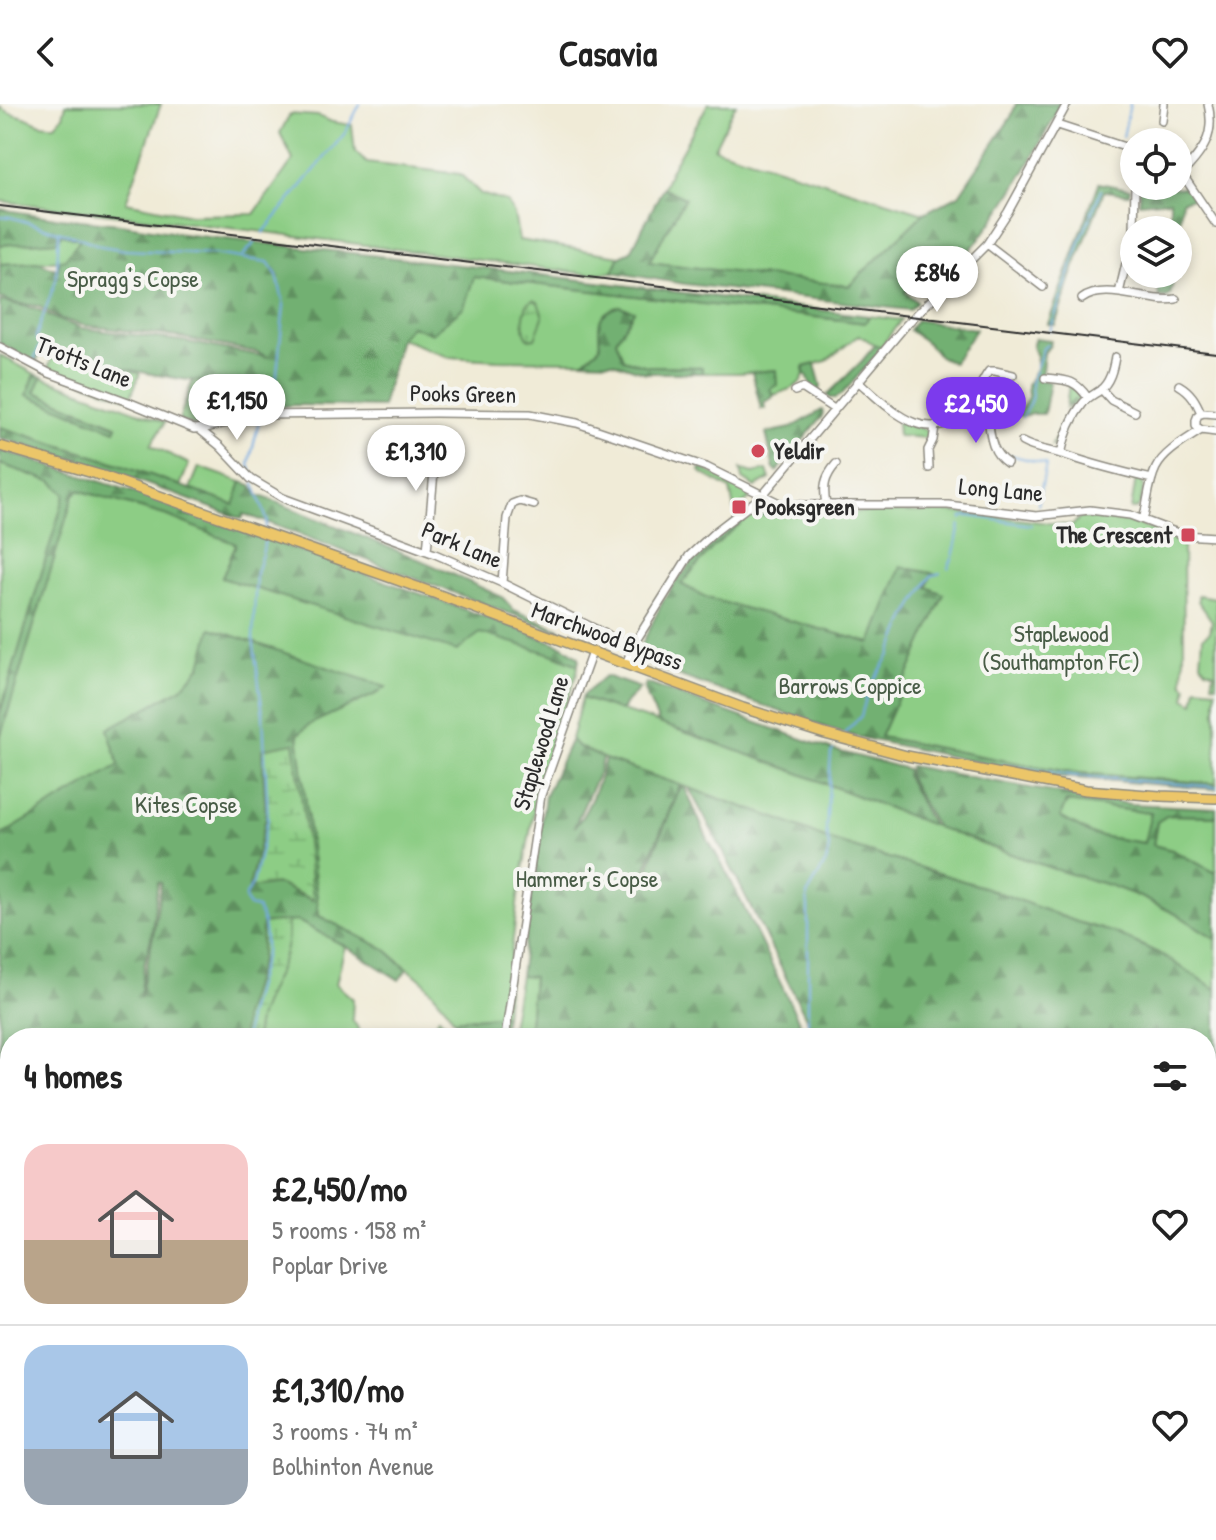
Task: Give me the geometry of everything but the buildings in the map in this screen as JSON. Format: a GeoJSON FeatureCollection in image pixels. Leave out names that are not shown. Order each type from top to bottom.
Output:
{"type":"FeatureCollection","features":[{"type":"Feature","properties":{"kind":"main road","name":"Marchwood Bypass"},"geometry":{"type":"LineString","coordinates":[[0,446],[103,476],[743,708],[825,734],[907,756],[1086,790],[1216,798]]}},
{"type":"Feature","properties":{"kind":"street"},"geometry":{"type":"LineString","coordinates":[[626,665],[632,647],[689,556],[702,542],[762,496],[925,304],[987,244],[1067,104]]}},
{"type":"Feature","properties":{"kind":"street"},"geometry":{"type":"LineString","coordinates":[[1162,121],[1164,104]]}},
{"type":"Feature","properties":{"kind":"street"},"geometry":{"type":"LineString","coordinates":[[1192,161],[1202,151],[1208,138],[1211,117],[1208,104]]}},
{"type":"Feature","properties":{"kind":"street"},"geometry":{"type":"LineString","coordinates":[[1057,125],[1120,145]]}},
{"type":"Feature","properties":{"kind":"street"},"geometry":{"type":"LineString","coordinates":[[1192,189],[1216,224]]}},
{"type":"Feature","properties":{"kind":"street"},"geometry":{"type":"LineString","coordinates":[[1119,293],[1134,230],[1135,200]]}},
{"type":"Feature","properties":{"kind":"street"},"geometry":{"type":"LineString","coordinates":[[987,244],[1043,287]]}},
{"type":"Feature","properties":{"kind":"street"},"geometry":{"type":"LineString","coordinates":[[1082,299],[1092,293],[1119,293],[1164,301],[1176,299]]}},
{"type":"Feature","properties":{"kind":"street","name":"Trotts Lane"},"geometry":{"type":"LineString","coordinates":[[0,347],[49,373],[189,428],[199,429]]}},
{"type":"Feature","properties":{"kind":"street"},"geometry":{"type":"LineString","coordinates":[[1061,454],[1069,423],[1088,398],[1101,389],[1112,372],[1115,357]]}},
{"type":"Feature","properties":{"kind":"street"},"geometry":{"type":"LineString","coordinates":[[858,381],[904,420],[935,426],[959,416],[977,394],[989,371],[1013,375]]}},
{"type":"Feature","properties":{"kind":"street"},"geometry":{"type":"LineString","coordinates":[[1045,378],[1073,382],[1088,398]]}},
{"type":"Feature","properties":{"kind":"street"},"geometry":{"type":"LineString","coordinates":[[1179,385],[1188,390],[1201,413]]}},
{"type":"Feature","properties":{"kind":"street"},"geometry":{"type":"LineString","coordinates":[[795,391],[802,388],[834,409]]}},
{"type":"Feature","properties":{"kind":"street"},"geometry":{"type":"LineString","coordinates":[[1101,389],[1111,400],[1135,412]]}},
{"type":"Feature","properties":{"kind":"street"},"geometry":{"type":"LineString","coordinates":[[977,394],[984,402],[992,444],[1007,463]]}},
{"type":"Feature","properties":{"kind":"street"},"geometry":{"type":"LineString","coordinates":[[1201,413],[1216,414]]}},
{"type":"Feature","properties":{"kind":"street"},"geometry":{"type":"LineString","coordinates":[[1201,413],[1196,426],[1216,432]]}},
{"type":"Feature","properties":{"kind":"street","name":"Pooks Green"},"geometry":{"type":"LineString","coordinates":[[199,429],[260,415],[530,414],[577,423],[706,467],[762,496]]}},
{"type":"Feature","properties":{"kind":"street"},"geometry":{"type":"LineString","coordinates":[[929,468],[928,450],[935,426]]}},
{"type":"Feature","properties":{"kind":"street","name":"Park Lane"},"geometry":{"type":"LineString","coordinates":[[199,429],[251,479],[283,498],[427,551],[502,583],[632,647]]}},
{"type":"Feature","properties":{"kind":"street"},"geometry":{"type":"LineString","coordinates":[[1143,520],[1156,466],[1201,430]]}},
{"type":"Feature","properties":{"kind":"street"},"geometry":{"type":"LineString","coordinates":[[427,551],[437,438]]}},
{"type":"Feature","properties":{"kind":"street"},"geometry":{"type":"LineString","coordinates":[[1022,442],[1094,466],[1152,479]]}},
{"type":"Feature","properties":{"kind":"street"},"geometry":{"type":"LineString","coordinates":[[826,505],[826,477],[836,464]]}},
{"type":"Feature","properties":{"kind":"street","name":"Long Lane"},"geometry":{"type":"LineString","coordinates":[[762,496],[790,505],[948,505],[1036,516],[1090,510],[1118,512],[1183,535],[1216,537]]}},
{"type":"Feature","properties":{"kind":"street"},"geometry":{"type":"LineString","coordinates":[[502,583],[507,518],[512,504],[520,501],[534,505]]}},
{"type":"Feature","properties":{"kind":"street","name":"Staplewood Lane"},"geometry":{"type":"LineString","coordinates":[[506,1028],[541,795],[592,652]]}},
{"type":"Feature","properties":{"kind":"green space"},"geometry":{"type":"Polygon","coordinates":[[[66,104],[161,104],[126,202],[190,215],[254,214],[293,160],[280,133],[290,114],[318,116],[352,125],[355,152],[367,163],[460,174],[481,194],[507,202],[514,214],[519,240],[620,256],[613,272],[588,274],[0,201],[0,107],[38,123],[55,125],[63,116],[66,104]]]}},
{"type":"Feature","properties":{"kind":"green space"},"geometry":{"type":"Polygon","coordinates":[[[708,104],[736,104],[714,148],[924,213],[849,286],[648,262],[685,198],[663,188],[708,104]]]}},
{"type":"Feature","properties":{"kind":"green space"},"geometry":{"type":"Polygon","coordinates":[[[1016,104],[1060,104],[1029,164],[991,223],[964,257],[952,250],[905,292],[917,302],[909,310],[685,284],[613,272],[620,256],[631,251],[663,188],[685,198],[649,262],[849,286],[924,213],[959,195],[1011,117],[1016,104]]]}},
{"type":"Feature","properties":{"kind":"green space"},"geometry":{"type":"Polygon","coordinates":[[[1099,183],[1120,187],[1120,193],[1104,191],[1055,325],[1048,324],[1099,183]]]}},
{"type":"Feature","properties":{"kind":"green space"},"geometry":{"type":"Polygon","coordinates":[[[1139,200],[1170,200],[1139,203],[1139,200]]]}},
{"type":"Feature","properties":{"kind":"green space"},"geometry":{"type":"Polygon","coordinates":[[[1170,200],[1186,200],[1182,201],[1180,216],[1170,216],[1170,200]]]}},
{"type":"Feature","properties":{"kind":"green space","name":"Spragg's Copse"},"geometry":{"type":"Polygon","coordinates":[[[0,209],[190,235],[869,316],[865,323],[474,277],[464,307],[432,333],[411,326],[400,338],[382,407],[294,405],[258,409],[266,388],[153,374],[43,347],[36,363],[0,343],[0,301],[37,309],[81,328],[182,341],[268,357],[257,352],[178,337],[82,325],[61,319],[38,306],[0,298],[0,264],[39,262],[58,270],[59,260],[65,259],[80,239],[62,234],[57,241],[0,245],[0,209]]]}},
{"type":"Feature","properties":{"kind":"green space"},"geometry":{"type":"Polygon","coordinates":[[[62,233],[80,239],[65,260],[0,264],[0,245],[56,241],[62,233]]]}},
{"type":"Feature","properties":{"kind":"green space"},"geometry":{"type":"Polygon","coordinates":[[[474,277],[865,323],[869,316],[901,320],[880,348],[859,335],[826,361],[804,367],[799,383],[774,395],[770,389],[776,370],[702,373],[702,367],[647,366],[623,359],[616,340],[620,306],[602,317],[600,347],[584,361],[448,357],[400,338],[411,325],[474,277]]]}},
{"type":"Feature","properties":{"kind":"green space"},"geometry":{"type":"Polygon","coordinates":[[[1172,288],[1167,297],[1159,297],[1158,290],[1172,288]]]}},
{"type":"Feature","properties":{"kind":"green space"},"geometry":{"type":"Polygon","coordinates":[[[533,300],[538,302],[543,317],[535,338],[529,339],[524,317],[528,303],[533,300]]]}},
{"type":"Feature","properties":{"kind":"green space"},"geometry":{"type":"Polygon","coordinates":[[[620,306],[634,311],[616,340],[623,359],[647,366],[702,367],[702,373],[646,373],[613,362],[584,361],[600,347],[602,317],[620,306]]]}},
{"type":"Feature","properties":{"kind":"green space"},"geometry":{"type":"Polygon","coordinates":[[[916,320],[976,329],[953,363],[939,356],[909,330],[916,320]]]}},
{"type":"Feature","properties":{"kind":"green space"},"geometry":{"type":"Polygon","coordinates":[[[1035,338],[1051,340],[1044,353],[1041,380],[1050,382],[1044,414],[1022,417],[1018,414],[1028,397],[1027,385],[1037,367],[1032,347],[1035,338]]]}},
{"type":"Feature","properties":{"kind":"green space"},"geometry":{"type":"Polygon","coordinates":[[[875,345],[882,349],[842,394],[830,398],[827,395],[875,345]]]}},
{"type":"Feature","properties":{"kind":"green space"},"geometry":{"type":"Polygon","coordinates":[[[54,351],[140,373],[130,399],[48,369],[54,351]]]}},
{"type":"Feature","properties":{"kind":"green space"},"geometry":{"type":"Polygon","coordinates":[[[0,355],[35,374],[27,395],[115,430],[117,425],[35,392],[42,377],[165,422],[151,445],[189,464],[180,486],[0,427],[0,355]]]}},
{"type":"Feature","properties":{"kind":"green space"},"geometry":{"type":"Polygon","coordinates":[[[815,364],[821,386],[819,392],[813,390],[805,376],[804,367],[815,364]]]}},
{"type":"Feature","properties":{"kind":"green space"},"geometry":{"type":"Polygon","coordinates":[[[776,370],[777,385],[770,389],[774,395],[764,402],[765,409],[761,409],[752,372],[776,370]]]}},
{"type":"Feature","properties":{"kind":"green space"},"geometry":{"type":"Polygon","coordinates":[[[35,374],[42,377],[35,392],[117,426],[115,430],[27,395],[35,374]]]}},
{"type":"Feature","properties":{"kind":"green space"},"geometry":{"type":"Polygon","coordinates":[[[193,380],[218,385],[214,421],[194,425],[179,420],[193,380]]]}},
{"type":"Feature","properties":{"kind":"green space"},"geometry":{"type":"Polygon","coordinates":[[[1071,383],[1079,392],[1079,400],[1057,444],[1052,445],[1076,398],[1066,408],[1071,383]]]}},
{"type":"Feature","properties":{"kind":"green space"},"geometry":{"type":"Polygon","coordinates":[[[822,410],[821,418],[777,472],[766,433],[791,428],[822,410]]]}},
{"type":"Feature","properties":{"kind":"green space"},"geometry":{"type":"Polygon","coordinates":[[[897,421],[927,430],[928,438],[898,436],[897,421]]]}},
{"type":"Feature","properties":{"kind":"green space"},"geometry":{"type":"Polygon","coordinates":[[[0,427],[123,465],[234,505],[242,482],[251,485],[258,495],[423,561],[502,597],[514,610],[562,630],[244,514],[242,519],[106,469],[0,438],[0,427]]]}},
{"type":"Feature","properties":{"kind":"green space"},"geometry":{"type":"Polygon","coordinates":[[[0,450],[143,495],[505,624],[563,646],[579,657],[578,665],[480,633],[457,651],[222,578],[236,544],[168,516],[78,490],[73,496],[0,738],[0,713],[65,494],[53,482],[0,464],[0,450]]]}},
{"type":"Feature","properties":{"kind":"green space"},"geometry":{"type":"Polygon","coordinates":[[[0,464],[53,482],[66,494],[0,713],[0,464]]]}},
{"type":"Feature","properties":{"kind":"green space"},"geometry":{"type":"Polygon","coordinates":[[[199,467],[242,482],[234,506],[190,489],[199,467]]]}},
{"type":"Feature","properties":{"kind":"green space"},"geometry":{"type":"Polygon","coordinates":[[[701,468],[743,488],[750,499],[734,510],[730,489],[703,474],[701,468]]]}},
{"type":"Feature","properties":{"kind":"green space"},"geometry":{"type":"Polygon","coordinates":[[[741,469],[753,473],[767,470],[770,479],[755,487],[743,479],[741,469]]]}},
{"type":"Feature","properties":{"kind":"green space"},"geometry":{"type":"Polygon","coordinates":[[[1136,478],[1144,486],[1140,505],[1131,509],[1136,478]]]}},
{"type":"Feature","properties":{"kind":"green space"},"geometry":{"type":"Polygon","coordinates":[[[78,490],[168,516],[237,544],[222,577],[471,638],[480,632],[578,665],[540,778],[518,897],[505,1015],[454,1020],[425,983],[385,949],[319,916],[298,734],[312,723],[378,693],[201,666],[182,688],[108,729],[120,765],[0,836],[0,738],[73,496],[78,490]]]}},
{"type":"Feature","properties":{"kind":"green space","name":"Staplewood (Southampton FC)"},"geometry":{"type":"Polygon","coordinates":[[[951,512],[1072,526],[1080,517],[1135,523],[1183,543],[1185,698],[1194,703],[1197,687],[1216,689],[1216,784],[1079,773],[880,737],[943,595],[927,587],[934,574],[901,567],[871,643],[707,598],[681,584],[713,547],[749,516],[951,512]]]}},
{"type":"Feature","properties":{"kind":"green space","name":"Barrows Coppice"},"geometry":{"type":"Polygon","coordinates":[[[743,514],[825,514],[749,516],[713,547],[681,584],[707,598],[871,643],[901,567],[937,574],[931,576],[927,587],[944,594],[880,737],[1079,773],[1216,784],[1216,789],[1040,775],[844,734],[646,664],[640,648],[666,595],[702,550],[743,514]]]}},
{"type":"Feature","properties":{"kind":"green space"},"geometry":{"type":"Polygon","coordinates":[[[1198,595],[1216,598],[1216,684],[1212,683],[1214,672],[1201,663],[1203,637],[1210,632],[1212,621],[1198,601],[1198,595]]]}},
{"type":"Feature","properties":{"kind":"green space","name":"Kites Copse"},"geometry":{"type":"Polygon","coordinates":[[[211,628],[386,687],[312,723],[298,734],[319,916],[385,949],[407,969],[399,980],[298,921],[262,924],[261,960],[243,1017],[243,1028],[0,1028],[0,836],[119,765],[108,729],[182,688],[201,666],[211,628]],[[294,744],[262,749],[266,818],[249,887],[278,884],[312,900],[294,744]],[[158,882],[140,998],[153,936],[161,883],[158,882]]]}},
{"type":"Feature","properties":{"kind":"green space"},"geometry":{"type":"Polygon","coordinates":[[[605,676],[640,688],[621,711],[582,698],[605,676]]]}},
{"type":"Feature","properties":{"kind":"green space"},"geometry":{"type":"Polygon","coordinates":[[[646,683],[833,750],[907,769],[906,776],[932,825],[659,723],[644,690],[646,683]]]}},
{"type":"Feature","properties":{"kind":"green space"},"geometry":{"type":"Polygon","coordinates":[[[582,698],[783,767],[981,844],[1141,897],[1216,939],[1216,989],[1158,953],[1115,933],[986,888],[827,839],[605,759],[577,746],[571,739],[582,698]]]}},
{"type":"Feature","properties":{"kind":"green space","name":"Hammer's Copse"},"geometry":{"type":"Polygon","coordinates":[[[571,739],[577,746],[602,758],[599,772],[574,827],[588,805],[605,759],[680,785],[649,859],[640,892],[643,892],[653,855],[677,795],[681,787],[685,788],[802,1028],[529,1028],[533,977],[520,976],[545,796],[571,739]]]}},
{"type":"Feature","properties":{"kind":"green space"},"geometry":{"type":"Polygon","coordinates":[[[294,743],[313,900],[278,884],[249,888],[266,818],[262,749],[294,743]]]}},
{"type":"Feature","properties":{"kind":"green space"},"geometry":{"type":"Polygon","coordinates":[[[910,766],[1068,795],[1107,795],[1117,802],[1130,804],[1216,808],[1216,816],[1168,815],[1157,822],[1153,845],[1172,850],[1216,873],[1216,939],[1141,897],[936,827],[908,776],[910,766]],[[1066,802],[1060,817],[1093,835],[1144,843],[1151,813],[1066,802]]]}},
{"type":"Feature","properties":{"kind":"green space"},"geometry":{"type":"Polygon","coordinates":[[[689,788],[827,839],[986,888],[1115,933],[1158,953],[1216,989],[1216,1028],[811,1028],[689,788]]]}},
{"type":"Feature","properties":{"kind":"green space"},"geometry":{"type":"Polygon","coordinates":[[[1067,802],[1151,813],[1144,843],[1093,835],[1059,817],[1067,802]]]}},
{"type":"Feature","properties":{"kind":"green space"},"geometry":{"type":"Polygon","coordinates":[[[1168,815],[1216,816],[1216,873],[1172,850],[1153,845],[1157,822],[1168,815]]]}},
{"type":"Feature","properties":{"kind":"green space"},"geometry":{"type":"Polygon","coordinates":[[[287,921],[298,921],[345,946],[336,984],[353,999],[352,1019],[358,1028],[257,1028],[262,1007],[283,959],[287,921]]]}},
{"type":"Feature","properties":{"kind":"green space"},"geometry":{"type":"Polygon","coordinates":[[[287,921],[286,947],[257,1028],[243,1028],[243,1017],[261,960],[262,924],[287,921]]]}},
{"type":"Feature","properties":{"kind":"green space"},"geometry":{"type":"Polygon","coordinates":[[[520,976],[533,976],[529,1028],[511,1028],[520,976]]]}},
{"type":"Feature","properties":{"kind":"green space"},"geometry":{"type":"Polygon","coordinates":[[[505,1015],[503,1028],[461,1028],[454,1020],[505,1015]]]}},
{"type":"Feature","properties":{"kind":"green space"},"geometry":{"type":"Polygon","coordinates":[[[439,1017],[449,1028],[433,1028],[439,1017]]]}},
{"type":"Feature","properties":{"kind":"waterway"},"geometry":{"type":"LineString","coordinates":[[263,233],[345,133],[360,104]]}},
{"type":"Feature","properties":{"kind":"waterway"},"geometry":{"type":"LineString","coordinates":[[1125,128],[1130,104]]}},
{"type":"Feature","properties":{"kind":"waterway"},"geometry":{"type":"LineString","coordinates":[[1050,331],[1101,190]]}},
{"type":"Feature","properties":{"kind":"waterway"},"geometry":{"type":"LineString","coordinates":[[0,216],[101,246],[214,254],[268,262],[277,275],[284,305],[276,383],[263,409]]}},
{"type":"Feature","properties":{"kind":"waterway"},"geometry":{"type":"LineString","coordinates":[[34,360],[41,344],[36,336],[56,280],[59,232]]}},
{"type":"Feature","properties":{"kind":"waterway"},"geometry":{"type":"LineString","coordinates":[[243,256],[256,241]]}},
{"type":"Feature","properties":{"kind":"waterway"},"geometry":{"type":"LineString","coordinates":[[1022,417],[1032,398],[1031,383],[1043,348],[1047,345]]}},
{"type":"Feature","properties":{"kind":"waterway"},"geometry":{"type":"LineString","coordinates":[[253,477],[249,464],[259,421]]}},
{"type":"Feature","properties":{"kind":"waterway"},"geometry":{"type":"LineString","coordinates":[[1010,455],[1046,464],[1038,505]]}},
{"type":"Feature","properties":{"kind":"waterway"},"geometry":{"type":"LineString","coordinates":[[254,483],[267,520],[265,531]]}},
{"type":"Feature","properties":{"kind":"waterway"},"geometry":{"type":"LineString","coordinates":[[962,519],[969,516],[1031,525]]}},
{"type":"Feature","properties":{"kind":"waterway"},"geometry":{"type":"LineString","coordinates":[[948,568],[960,525]]}},
{"type":"Feature","properties":{"kind":"waterway"},"geometry":{"type":"LineString","coordinates":[[246,1028],[265,954],[260,913],[257,908],[249,906],[245,897],[253,883],[268,819],[263,715],[253,638],[256,573],[265,537]]}},
{"type":"Feature","properties":{"kind":"waterway"},"geometry":{"type":"LineString","coordinates":[[844,734],[861,716],[869,688],[890,655],[907,616],[926,584],[931,576],[940,573]]}},
{"type":"Feature","properties":{"kind":"waterway"},"geometry":{"type":"LineString","coordinates":[[808,1026],[807,895],[828,855],[826,830],[833,750]]}},
{"type":"Feature","properties":{"kind":"waterway"},"geometry":{"type":"LineString","coordinates":[[1002,765],[1076,776],[1216,787]]}},
{"type":"Feature","properties":{"kind":"railway"},"geometry":{"type":"LineString","coordinates":[[0,206],[1216,353]]}},
{"type":"Feature","properties":{"kind":"place","name":"Yeldir"},"geometry":{"type":"Point","coordinates":[758,451]}},
{"type":"Feature","properties":{"kind":"place","name":"Pooksgreen"},"geometry":{"type":"Point","coordinates":[739,507]}},
{"type":"Feature","properties":{"kind":"place","name":"The Crescent"},"geometry":{"type":"Point","coordinates":[1188,535]}}]}
